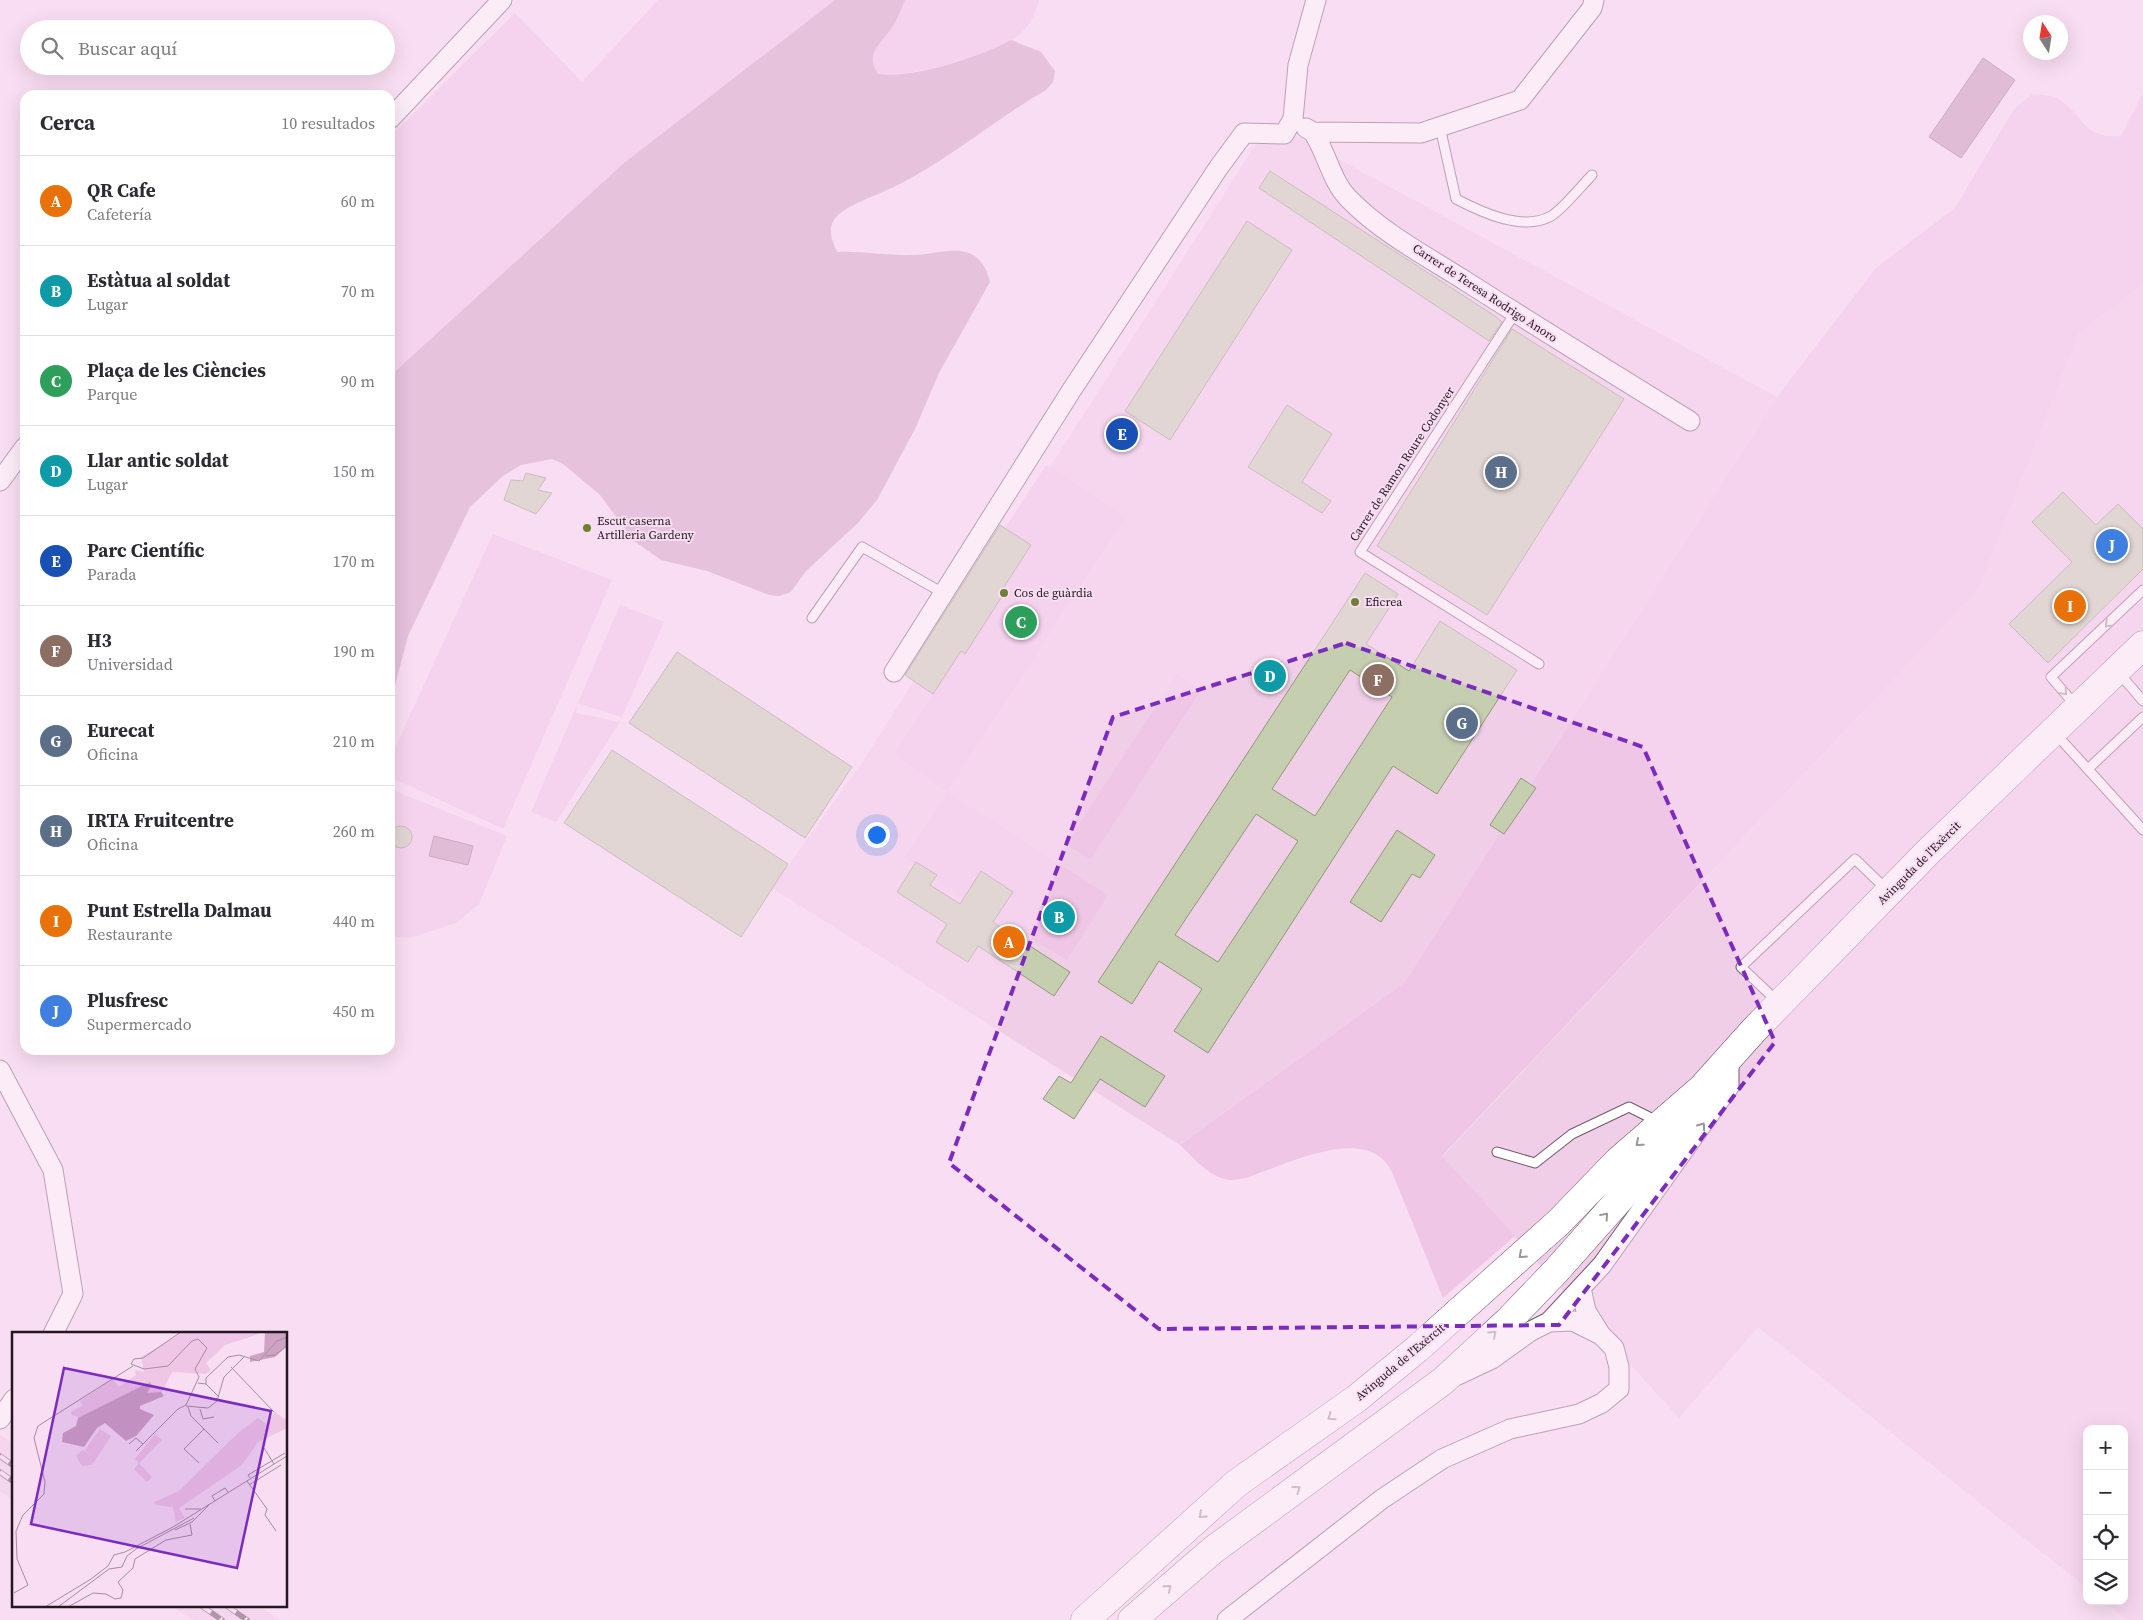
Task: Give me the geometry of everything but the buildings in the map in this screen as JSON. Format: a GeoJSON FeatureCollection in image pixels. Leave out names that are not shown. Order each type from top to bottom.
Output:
{"type":"FeatureCollection","features":[{"type":"Feature","properties":{"kind":"main road","name":"Avinguda de l'Exèrcit"},"geometry":{"type":"LineString","coordinates":[[1085,1620],[1237,1483],[1356,1399],[1417,1349],[1559,1222],[1618,1161],[1702,1088],[1728,1058],[1889,892],[2077,707],[2143,645]]}},
{"type":"Feature","properties":{"kind":"main road","name":"Avinguda de l'Exèrcit"},"geometry":{"type":"LineString","coordinates":[[1132,1620],[1213,1550],[1443,1381],[1508,1321],[1556,1271],[1674,1138],[1702,1088]]}},
{"type":"Feature","properties":{"kind":"street"},"geometry":{"type":"LineString","coordinates":[[395,114],[502,0]]}},
{"type":"Feature","properties":{"kind":"street"},"geometry":{"type":"LineString","coordinates":[[1288,126],[1298,65],[1316,0]]}},
{"type":"Feature","properties":{"kind":"street"},"geometry":{"type":"LineString","coordinates":[[894,672],[1071,391],[1244,133],[1288,126],[1313,132],[1421,134],[1520,100],[1592,8],[1594,0]]}},
{"type":"Feature","properties":{"kind":"street","name":"Carrer de Teresa Rodrigo Anoro"},"geometry":{"type":"LineString","coordinates":[[1313,132],[1321,144],[1336,181],[1347,197],[1361,211],[1395,236],[1515,313],[1690,421]]}},
{"type":"Feature","properties":{"kind":"street"},"geometry":{"type":"LineString","coordinates":[[0,481],[20,454]]}},
{"type":"Feature","properties":{"kind":"street"},"geometry":{"type":"LineString","coordinates":[[1443,1381],[1492,1360],[1531,1331],[1549,1322],[1581,1288],[1602,1264],[1729,1088],[1728,1058]]}},
{"type":"Feature","properties":{"kind":"street"},"geometry":{"type":"LineString","coordinates":[[0,1070],[54,1170],[73,1294],[54,1332]]}},
{"type":"Feature","properties":{"kind":"street"},"geometry":{"type":"LineString","coordinates":[[1227,1620],[1382,1499],[1442,1459],[1510,1430],[1579,1414],[1602,1403],[1619,1389],[1619,1368],[1614,1348],[1601,1335],[1586,1311],[1581,1288]]}},
{"type":"Feature","properties":{"kind":"street"},"geometry":{"type":"LineString","coordinates":[[1549,1322],[1573,1321],[1601,1335]]}},
{"type":"Feature","properties":{"kind":"street"},"geometry":{"type":"LineString","coordinates":[[0,1419],[12,1401]]}},
{"type":"Feature","properties":{"kind":"lane"},"geometry":{"type":"LineString","coordinates":[[1440,127],[1456,199],[1487,215],[1526,222],[1551,216],[1592,175]]}},
{"type":"Feature","properties":{"kind":"lane","name":"Carrer de Ramon Roure Codonyer"},"geometry":{"type":"LineString","coordinates":[[1515,313],[1360,552],[1539,664]]}},
{"type":"Feature","properties":{"kind":"lane"},"geometry":{"type":"LineString","coordinates":[[812,618],[862,547],[943,593]]}},
{"type":"Feature","properties":{"kind":"lane"},"geometry":{"type":"LineString","coordinates":[[2077,707],[2051,677],[2143,590]]}},
{"type":"Feature","properties":{"kind":"lane"},"geometry":{"type":"LineString","coordinates":[[2116,670],[2143,701]]}},
{"type":"Feature","properties":{"kind":"lane"},"geometry":{"type":"LineString","coordinates":[[2088,769],[2143,717]]}},
{"type":"Feature","properties":{"kind":"lane"},"geometry":{"type":"LineString","coordinates":[[2053,731],[2143,830]]}},
{"type":"Feature","properties":{"kind":"lane"},"geometry":{"type":"LineString","coordinates":[[1780,1004],[1741,967],[1855,859],[1889,892]]}},
{"type":"Feature","properties":{"kind":"lane"},"geometry":{"type":"LineString","coordinates":[[1497,1152],[1535,1163],[1572,1134],[1630,1107],[1662,1123]]}},
{"type":"Feature","properties":{"kind":"highlighted area"},"geometry":{"type":"Polygon","coordinates":[[[1346,643],[1643,747],[1775,1042],[1559,1325],[1159,1329],[949,1163],[1113,717],[1346,643]]]}},
{"type":"Feature","properties":{"kind":"shaded area"},"geometry":{"type":"Polygon","coordinates":[[[658,0],[835,0],[624,163],[395,371],[395,132],[515,13],[582,82],[658,0]]]}},
{"type":"Feature","properties":{"kind":"shaded area"},"geometry":{"type":"Polygon","coordinates":[[[835,0],[905,0],[891,29],[878,45],[873,55],[874,67],[878,74],[892,75],[927,70],[965,60],[1011,40],[1041,52],[1055,71],[1053,82],[1046,90],[934,165],[894,187],[845,210],[834,220],[831,236],[837,252],[920,255],[953,251],[965,252],[979,259],[987,272],[990,282],[939,373],[915,429],[877,500],[858,523],[806,571],[791,592],[779,596],[769,595],[707,571],[661,560],[634,541],[600,495],[563,464],[552,459],[521,465],[503,476],[470,507],[408,636],[395,686],[395,371],[624,163],[835,0]]]}},
{"type":"Feature","properties":{"kind":"shaded area"},"geometry":{"type":"Polygon","coordinates":[[[905,0],[1039,0],[1032,18],[1024,30],[1009,41],[993,49],[974,57],[931,69],[878,74],[874,67],[873,55],[878,45],[893,26],[905,0]]]}},
{"type":"Feature","properties":{"kind":"shaded area"},"geometry":{"type":"Polygon","coordinates":[[[1983,58],[2015,80],[1961,158],[1929,137],[1983,58]]]}},
{"type":"Feature","properties":{"kind":"shaded area"},"geometry":{"type":"Polygon","coordinates":[[[2143,93],[2143,284],[2079,333],[1978,590],[1442,1156],[1515,1236],[1443,1298],[1392,1172],[1380,1157],[1367,1151],[1352,1148],[1336,1149],[1303,1157],[1242,1179],[1233,1180],[1218,1177],[1201,1165],[1180,1145],[1405,982],[1777,397],[1876,268],[1955,208],[2014,109],[2031,95],[2048,96],[2060,100],[2069,107],[2093,131],[2105,135],[2121,136],[2143,93]]]}},
{"type":"Feature","properties":{"kind":"shaded area"},"geometry":{"type":"Polygon","coordinates":[[[1270,122],[1777,397],[1405,982],[1180,1145],[772,888],[863,761],[1270,122]]]}},
{"type":"Feature","properties":{"kind":"shaded area"},"geometry":{"type":"Polygon","coordinates":[[[2143,284],[2143,1620],[2127,1620],[2108,1605],[2128,1605],[2128,1425],[2083,1425],[2083,1585],[1758,1327],[1679,1418],[1442,1157],[1978,590],[2079,333],[2143,284]]]}},
{"type":"Feature","properties":{"kind":"shaded area"},"geometry":{"type":"Polygon","coordinates":[[[1046,465],[1125,517],[947,792],[894,754],[961,651],[965,653],[1006,590],[1004,587],[1005,528],[1046,465]]]}},
{"type":"Feature","properties":{"kind":"shaded area"},"geometry":{"type":"Polygon","coordinates":[[[493,534],[612,580],[503,829],[395,779],[395,748],[493,534]]]}},
{"type":"Feature","properties":{"kind":"shaded area"},"geometry":{"type":"Polygon","coordinates":[[[620,605],[664,622],[622,717],[578,703],[620,605]]]}},
{"type":"Feature","properties":{"kind":"shaded area"},"geometry":{"type":"Polygon","coordinates":[[[1177,674],[1201,690],[1090,860],[1066,844],[1177,674]]]}},
{"type":"Feature","properties":{"kind":"shaded area"},"geometry":{"type":"Polygon","coordinates":[[[577,706],[576,713],[620,722],[556,822],[531,812],[577,706]]]}},
{"type":"Feature","properties":{"kind":"shaded area"},"geometry":{"type":"Polygon","coordinates":[[[395,791],[507,836],[479,904],[456,923],[410,938],[395,936],[395,791]]]}},
{"type":"Feature","properties":{"kind":"shaded area"},"geometry":{"type":"Polygon","coordinates":[[[947,792],[1108,895],[1067,960],[959,896],[905,857],[947,792]]]}},
{"type":"Feature","properties":{"kind":"shaded area"},"geometry":{"type":"Polygon","coordinates":[[[434,836],[473,846],[468,865],[429,856],[434,836]]]}},
{"type":"Feature","properties":{"kind":"shaded area"},"geometry":{"type":"Polygon","coordinates":[[[0,1435],[12,1443],[12,1500],[0,1491],[0,1435]]]}},
{"type":"Feature","properties":{"kind":"shaded area"},"geometry":{"type":"Polygon","coordinates":[[[175,1608],[262,1608],[280,1620],[193,1620],[175,1608]]]}},
{"type":"Feature","properties":{"kind":"railway"},"geometry":{"type":"LineString","coordinates":[[0,1456],[12,1465]]}},
{"type":"Feature","properties":{"kind":"railway"},"geometry":{"type":"LineString","coordinates":[[0,1472],[12,1481]]}},
{"type":"Feature","properties":{"kind":"railway"},"geometry":{"type":"LineString","coordinates":[[205,1608],[222,1620]]}},
{"type":"Feature","properties":{"kind":"railway"},"geometry":{"type":"LineString","coordinates":[[230,1608],[247,1620]]}},
{"type":"Feature","properties":{"kind":"place","name":"Parc Científic"},"geometry":{"type":"Point","coordinates":[1122,434]}},
{"type":"Feature","properties":{"kind":"place","name":"IRTA Fruitcentre"},"geometry":{"type":"Point","coordinates":[1501,472]}},
{"type":"Feature","properties":{"kind":"place","name":"Escut caserna Artilleria Gardeny"},"geometry":{"type":"Point","coordinates":[587,528]}},
{"type":"Feature","properties":{"kind":"place","name":"Plusfresc"},"geometry":{"type":"Point","coordinates":[2112,545]}},
{"type":"Feature","properties":{"kind":"place","name":"Cos de guàrdia"},"geometry":{"type":"Point","coordinates":[1004,593]}},
{"type":"Feature","properties":{"kind":"place","name":"Eficrea"},"geometry":{"type":"Point","coordinates":[1355,602]}},
{"type":"Feature","properties":{"kind":"place","name":"Punt Estrella Dalmau"},"geometry":{"type":"Point","coordinates":[2070,606]}},
{"type":"Feature","properties":{"kind":"place","name":"Plaça de les Ciències"},"geometry":{"type":"Point","coordinates":[1021,622]}},
{"type":"Feature","properties":{"kind":"place","name":"Llar antic soldat"},"geometry":{"type":"Point","coordinates":[1270,676]}},
{"type":"Feature","properties":{"kind":"place","name":"H3"},"geometry":{"type":"Point","coordinates":[1378,680]}},
{"type":"Feature","properties":{"kind":"place","name":"Eurecat"},"geometry":{"type":"Point","coordinates":[1462,723]}},
{"type":"Feature","properties":{"kind":"place","name":"Estàtua al soldat"},"geometry":{"type":"Point","coordinates":[1059,917]}},
{"type":"Feature","properties":{"kind":"place","name":"QR Cafe"},"geometry":{"type":"Point","coordinates":[1009,942]}}]}
